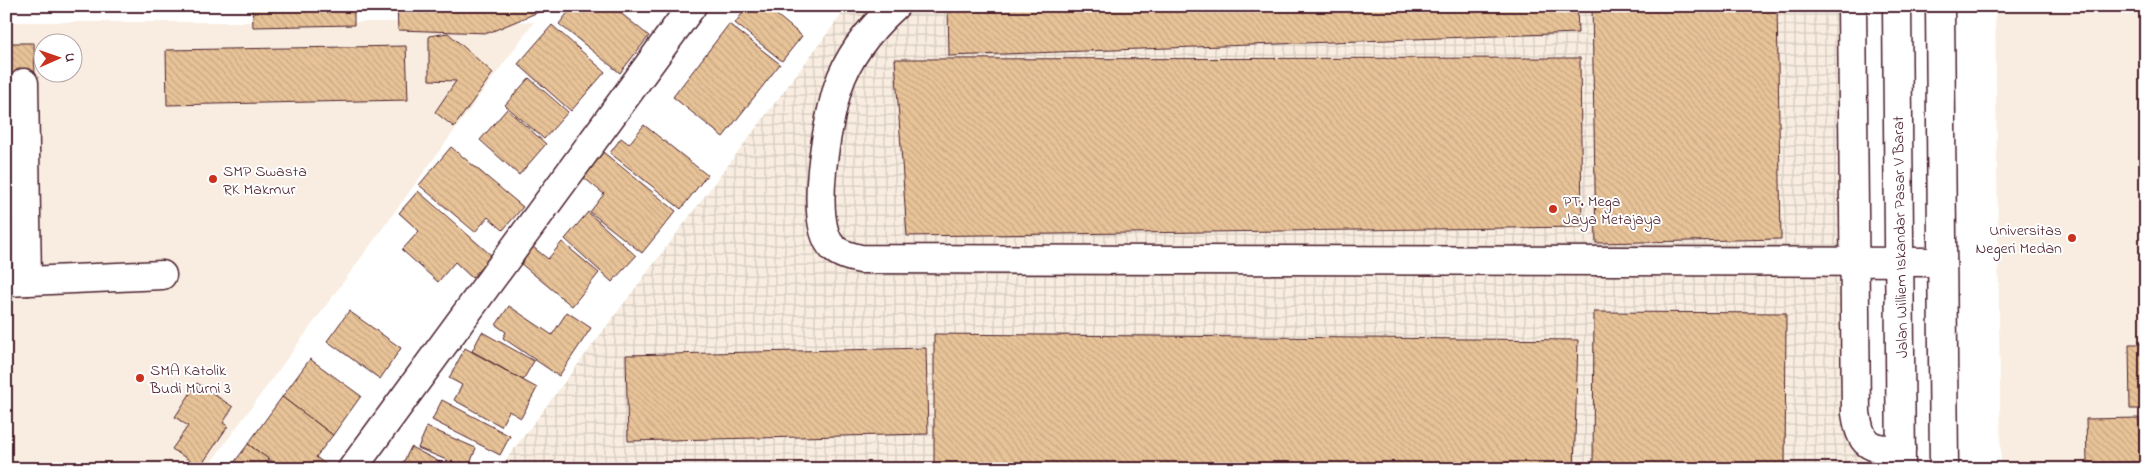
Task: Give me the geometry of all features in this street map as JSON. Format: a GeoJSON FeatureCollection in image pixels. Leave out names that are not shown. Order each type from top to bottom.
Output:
{"type":"FeatureCollection","features":[{"type":"Feature","properties":{"kind":"street"},"geometry":{"type":"LineString","coordinates":[[352,469],[692,6]]}},
{"type":"Feature","properties":{"kind":"street"},"geometry":{"type":"LineString","coordinates":[[895,6],[875,24],[854,56],[838,86],[824,155],[820,191],[825,231],[833,248],[848,256],[862,259],[1942,262]]}},
{"type":"Feature","properties":{"kind":"street"},"geometry":{"type":"LineString","coordinates":[[1852,6],[1853,262],[1856,412],[1859,432],[1873,448],[1901,459]]}},
{"type":"Feature","properties":{"kind":"street","name":"Jalan Williem Iskandar Pasar V Barat"},"geometry":{"type":"LineString","coordinates":[[1897,6],[1901,459]]}},
{"type":"Feature","properties":{"kind":"street"},"geometry":{"type":"LineString","coordinates":[[1940,6],[1944,469]]}},
{"type":"Feature","properties":{"kind":"street"},"geometry":{"type":"LineString","coordinates":[[24,83],[16,281],[162,275]]}},
{"type":"Feature","properties":{"kind":"shaded area"},"geometry":{"type":"Polygon","coordinates":[[[848,6],[1860,6],[1862,469],[499,469],[848,6]]]}},
{"type":"Feature","properties":{"kind":"shaded area","name":"Universitas Negeri Medan"},"geometry":{"type":"Polygon","coordinates":[[[1995,6],[2146,6],[2146,469],[2001,469],[1995,6]]]}},
{"type":"Feature","properties":{"kind":"shaded area","name":"SMP Swasta RK Makmur"},"geometry":{"type":"Polygon","coordinates":[[[6,22],[534,22],[206,469],[6,469],[6,22]]]}},
{"type":"Feature","properties":{"kind":"building"},"geometry":{"type":"Polygon","coordinates":[[[252,6],[354,6],[354,25],[253,27],[252,6]]]}},
{"type":"Feature","properties":{"kind":"building"},"geometry":{"type":"Polygon","coordinates":[[[397,6],[545,6],[541,11],[488,33],[398,30],[397,6]]]}},
{"type":"Feature","properties":{"kind":"building"},"geometry":{"type":"Polygon","coordinates":[[[573,6],[612,6],[649,36],[620,73],[559,24],[573,6]]]}},
{"type":"Feature","properties":{"kind":"building"},"geometry":{"type":"Polygon","coordinates":[[[748,6],[766,6],[802,36],[782,61],[735,23],[748,6]]]}},
{"type":"Feature","properties":{"kind":"building"},"geometry":{"type":"Polygon","coordinates":[[[948,6],[1577,6],[1578,33],[949,56],[948,6]]]}},
{"type":"Feature","properties":{"kind":"building"},"geometry":{"type":"Polygon","coordinates":[[[1592,6],[1777,6],[1781,239],[1596,243],[1592,6]]]}},
{"type":"Feature","properties":{"kind":"building"},"geometry":{"type":"Polygon","coordinates":[[[729,24],[780,64],[723,137],[673,97],[729,24]]]}},
{"type":"Feature","properties":{"kind":"building"},"geometry":{"type":"Polygon","coordinates":[[[552,25],[605,72],[571,111],[518,64],[552,25]]]}},
{"type":"Feature","properties":{"kind":"building"},"geometry":{"type":"Polygon","coordinates":[[[448,33],[493,73],[454,127],[435,112],[456,81],[429,80],[429,36],[448,33]]]}},
{"type":"Feature","properties":{"kind":"building"},"geometry":{"type":"Polygon","coordinates":[[[6,43],[32,43],[32,78],[6,78],[6,43]]]}},
{"type":"Feature","properties":{"kind":"building"},"geometry":{"type":"Polygon","coordinates":[[[406,46],[408,100],[167,105],[166,50],[406,46]]]}},
{"type":"Feature","properties":{"kind":"building"},"geometry":{"type":"Polygon","coordinates":[[[1580,58],[1582,227],[907,236],[895,59],[1580,58]]]}},
{"type":"Feature","properties":{"kind":"building"},"geometry":{"type":"Polygon","coordinates":[[[529,78],[568,112],[544,139],[505,105],[529,78]]]}},
{"type":"Feature","properties":{"kind":"building"},"geometry":{"type":"Polygon","coordinates":[[[507,109],[546,144],[519,175],[480,140],[507,109]]]}},
{"type":"Feature","properties":{"kind":"building"},"geometry":{"type":"Polygon","coordinates":[[[644,125],[707,175],[681,209],[610,153],[621,138],[629,144],[644,125]]]}},
{"type":"Feature","properties":{"kind":"building"},"geometry":{"type":"Polygon","coordinates":[[[451,147],[523,207],[503,230],[488,217],[475,232],[419,185],[451,147]]]}},
{"type":"Feature","properties":{"kind":"building"},"geometry":{"type":"Polygon","coordinates":[[[603,152],[676,211],[642,253],[590,212],[604,194],[583,177],[603,152]]]}},
{"type":"Feature","properties":{"kind":"building"},"geometry":{"type":"Polygon","coordinates":[[[418,191],[492,256],[472,278],[455,262],[438,282],[402,250],[419,231],[399,213],[418,191]]]}},
{"type":"Feature","properties":{"kind":"building"},"geometry":{"type":"Polygon","coordinates":[[[588,212],[636,256],[612,282],[565,239],[588,212]]]}},
{"type":"Feature","properties":{"kind":"building"},"geometry":{"type":"Polygon","coordinates":[[[562,242],[599,273],[572,306],[520,263],[533,247],[548,259],[562,242]]]}},
{"type":"Feature","properties":{"kind":"building"},"geometry":{"type":"Polygon","coordinates":[[[509,306],[552,335],[567,312],[591,328],[559,376],[503,338],[506,332],[496,325],[509,306]]]}},
{"type":"Feature","properties":{"kind":"building"},"geometry":{"type":"Polygon","coordinates":[[[349,311],[401,348],[380,379],[327,341],[349,311]]]}},
{"type":"Feature","properties":{"kind":"building"},"geometry":{"type":"Polygon","coordinates":[[[1594,312],[1786,313],[1785,469],[1593,469],[1594,312]]]}},
{"type":"Feature","properties":{"kind":"building"},"geometry":{"type":"Polygon","coordinates":[[[482,332],[534,361],[523,380],[472,351],[482,332]]]}},
{"type":"Feature","properties":{"kind":"building"},"geometry":{"type":"Polygon","coordinates":[[[934,334],[1578,340],[1574,469],[934,469],[934,334]]]}},
{"type":"Feature","properties":{"kind":"building"},"geometry":{"type":"Polygon","coordinates":[[[2129,344],[2146,344],[2146,409],[2130,409],[2129,344]]]}},
{"type":"Feature","properties":{"kind":"building"},"geometry":{"type":"Polygon","coordinates":[[[465,348],[537,388],[521,418],[509,411],[501,426],[454,400],[462,385],[449,378],[465,348]]]}},
{"type":"Feature","properties":{"kind":"building"},"geometry":{"type":"Polygon","coordinates":[[[926,348],[928,434],[628,441],[626,355],[926,348]]]}},
{"type":"Feature","properties":{"kind":"building"},"geometry":{"type":"Polygon","coordinates":[[[310,359],[361,396],[333,435],[282,397],[310,359]]]}},
{"type":"Feature","properties":{"kind":"building"},"geometry":{"type":"Polygon","coordinates":[[[197,383],[233,407],[223,423],[228,426],[200,467],[172,449],[188,426],[175,417],[197,383]]]}},
{"type":"Feature","properties":{"kind":"building"},"geometry":{"type":"Polygon","coordinates":[[[282,397],[333,435],[316,457],[332,469],[282,469],[248,444],[282,397]]]}},
{"type":"Feature","properties":{"kind":"building"},"geometry":{"type":"Polygon","coordinates":[[[442,400],[510,436],[500,455],[432,420],[442,400]]]}},
{"type":"Feature","properties":{"kind":"building"},"geometry":{"type":"Polygon","coordinates":[[[2139,418],[2140,462],[2087,463],[2086,419],[2139,418]]]}},
{"type":"Feature","properties":{"kind":"building"},"geometry":{"type":"Polygon","coordinates":[[[427,427],[476,448],[468,469],[418,448],[427,427]]]}},
{"type":"Feature","properties":{"kind":"building"},"geometry":{"type":"Polygon","coordinates":[[[248,444],[282,469],[230,468],[248,444]]]}},
{"type":"Feature","properties":{"kind":"building"},"geometry":{"type":"Polygon","coordinates":[[[411,447],[453,469],[410,469],[402,465],[411,447]]]}},
{"type":"Feature","properties":{"kind":"place","name":"SMP Swasta RK Makmur"},"geometry":{"type":"Point","coordinates":[213,179]}},
{"type":"Feature","properties":{"kind":"place","name":"PT. Mega Jaya Metajaya"},"geometry":{"type":"Point","coordinates":[1553,209]}},
{"type":"Feature","properties":{"kind":"place","name":"Universitas Negeri Medan"},"geometry":{"type":"Point","coordinates":[2072,238]}},
{"type":"Feature","properties":{"kind":"place","name":"SMA Katolik Budi Murni 3"},"geometry":{"type":"Point","coordinates":[140,378]}}]}
